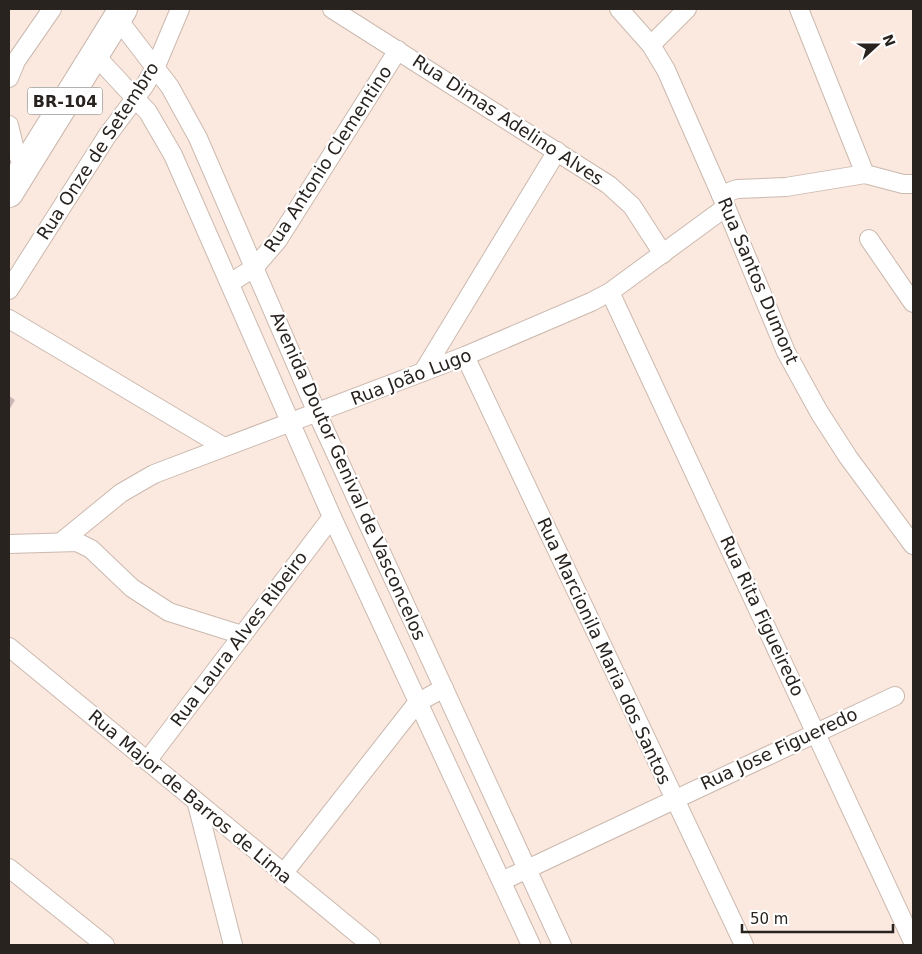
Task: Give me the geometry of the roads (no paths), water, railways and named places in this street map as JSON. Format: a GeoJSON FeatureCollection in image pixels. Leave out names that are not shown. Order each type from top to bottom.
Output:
{"type":"FeatureCollection","features":[{"type":"Feature","properties":{"kind":"highway","name":"BR-104"},"geometry":{"type":"LineString","coordinates":[[9,194],[120,13]]}},
{"type":"Feature","properties":{"kind":"street"},"geometry":{"type":"LineString","coordinates":[[9,78],[16,61],[52,9]]}},
{"type":"Feature","properties":{"kind":"street","name":"Rua Onze de Setembro"},"geometry":{"type":"LineString","coordinates":[[9,290],[156,66],[180,9]]}},
{"type":"Feature","properties":{"kind":"street","name":"Rua Dimas Adelino Alves"},"geometry":{"type":"LineString","coordinates":[[332,9],[557,151],[622,195],[632,206],[663,254]]}},
{"type":"Feature","properties":{"kind":"street","name":"Rua Santos Dumont"},"geometry":{"type":"LineString","coordinates":[[619,9],[651,45],[682,103],[786,352],[818,412],[848,457],[913,545]]}},
{"type":"Feature","properties":{"kind":"street"},"geometry":{"type":"LineString","coordinates":[[651,45],[687,9]]}},
{"type":"Feature","properties":{"kind":"street"},"geometry":{"type":"LineString","coordinates":[[799,9],[865,174]]}},
{"type":"Feature","properties":{"kind":"street","name":"Avenida Doutor Genival de Vasconcelos"},"geometry":{"type":"LineString","coordinates":[[120,13],[156,66],[198,138],[317,412],[562,945]]}},
{"type":"Feature","properties":{"kind":"street","name":"Rua Antonio Clementino"},"geometry":{"type":"LineString","coordinates":[[230,283],[254,268],[278,240],[398,50]]}},
{"type":"Feature","properties":{"kind":"street","name":"Avenida Doutor Genival de Vasconcelos"},"geometry":{"type":"LineString","coordinates":[[94,54],[135,97],[160,130],[173,155],[332,517],[417,703],[532,945]]}},
{"type":"Feature","properties":{"kind":"street"},"geometry":{"type":"LineString","coordinates":[[9,125],[24,168]]}},
{"type":"Feature","properties":{"kind":"street"},"geometry":{"type":"LineString","coordinates":[[423,372],[557,151]]}},
{"type":"Feature","properties":{"kind":"street"},"geometry":{"type":"LineString","coordinates":[[724,201],[737,190],[786,187],[865,174],[903,184],[913,184]]}},
{"type":"Feature","properties":{"kind":"street","name":"Rua João Lugo"},"geometry":{"type":"LineString","coordinates":[[61,542],[100,509],[137,483],[465,356],[557,318],[610,292],[663,254],[724,201]]}},
{"type":"Feature","properties":{"kind":"street"},"geometry":{"type":"LineString","coordinates":[[870,239],[913,303]]}},
{"type":"Feature","properties":{"kind":"street","name":"Rua Rita Figueiredo"},"geometry":{"type":"LineString","coordinates":[[610,292],[913,942]]}},
{"type":"Feature","properties":{"kind":"street"},"geometry":{"type":"LineString","coordinates":[[9,319],[224,448]]}},
{"type":"Feature","properties":{"kind":"street","name":"Rua Marcionila Maria dos Santos"},"geometry":{"type":"LineString","coordinates":[[465,356],[744,945]]}},
{"type":"Feature","properties":{"kind":"street","name":"Rua Laura Alves Ribeiro"},"geometry":{"type":"LineString","coordinates":[[146,761],[332,517]]}},
{"type":"Feature","properties":{"kind":"street"},"geometry":{"type":"LineString","coordinates":[[9,544],[77,542],[84,545],[132,588],[169,612],[242,635]]}},
{"type":"Feature","properties":{"kind":"street","name":"Rua Major de Barros de Lima"},"geometry":{"type":"LineString","coordinates":[[9,647],[197,804],[372,945]]}},
{"type":"Feature","properties":{"kind":"street"},"geometry":{"type":"LineString","coordinates":[[283,874],[417,703],[444,688]]}},
{"type":"Feature","properties":{"kind":"street","name":"Rua Jose Figueredo"},"geometry":{"type":"LineString","coordinates":[[502,881],[895,696]]}},
{"type":"Feature","properties":{"kind":"street"},"geometry":{"type":"LineString","coordinates":[[197,804],[233,945]]}},
{"type":"Feature","properties":{"kind":"street"},"geometry":{"type":"LineString","coordinates":[[9,868],[105,945]]}}]}
